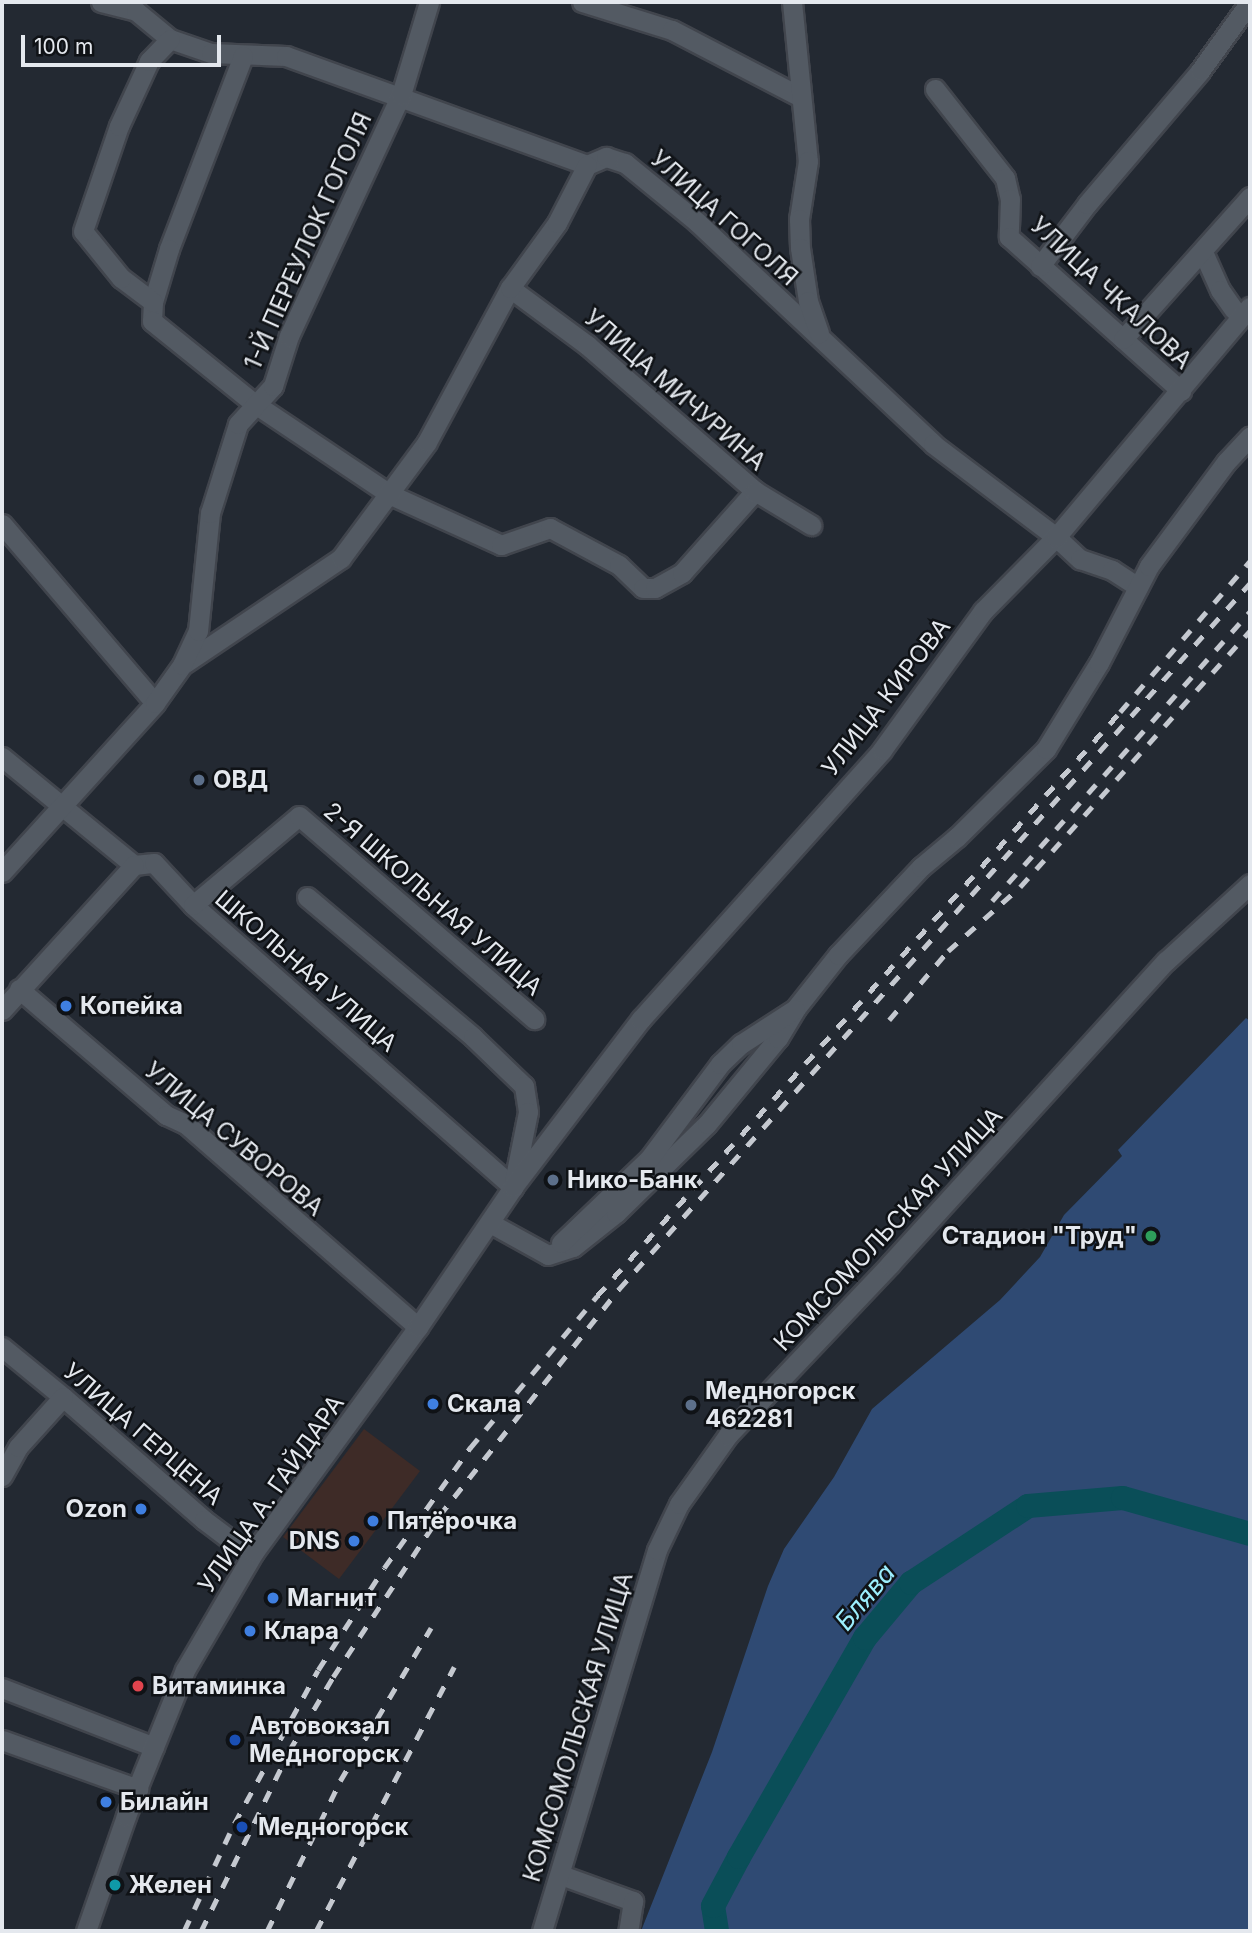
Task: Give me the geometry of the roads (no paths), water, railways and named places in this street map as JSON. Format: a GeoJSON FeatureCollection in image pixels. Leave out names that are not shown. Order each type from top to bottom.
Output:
{"type":"FeatureCollection","features":[{"type":"Feature","properties":{"kind":"street","name":"УЛИЦА ГОГОЛЯ"},"geometry":{"type":"LineString","coordinates":[[101,2],[136,10],[170,38],[211,52],[243,56],[286,55],[587,165],[606,157],[625,163],[697,222],[933,444],[1056,537],[1080,559],[1112,570],[1138,587]]}},
{"type":"Feature","properties":{"kind":"street","name":"1-Й ПЕРЕУЛОК ГОГОЛЯ"},"geometry":{"type":"LineString","coordinates":[[181,665],[198,631],[210,513],[238,424],[273,386],[289,337],[401,95],[429,2]]}},
{"type":"Feature","properties":{"kind":"street"},"geometry":{"type":"LineString","coordinates":[[582,2],[672,30],[799,96]]}},
{"type":"Feature","properties":{"kind":"street"},"geometry":{"type":"LineString","coordinates":[[792,2],[799,96],[808,161],[799,219],[800,248],[808,302],[820,338]]}},
{"type":"Feature","properties":{"kind":"street"},"geometry":{"type":"LineString","coordinates":[[1040,267],[1087,204],[1200,71],[1250,2]]}},
{"type":"Feature","properties":{"kind":"street"},"geometry":{"type":"LineString","coordinates":[[153,302],[121,278],[83,231],[119,126],[149,61],[170,38]]}},
{"type":"Feature","properties":{"kind":"street"},"geometry":{"type":"LineString","coordinates":[[243,56],[169,249],[153,302],[152,321],[255,404],[388,497],[501,545],[550,528],[619,565],[643,588],[655,588],[682,573],[755,491]]}},
{"type":"Feature","properties":{"kind":"street","name":"УЛИЦА ЧКАЛОВА"},"geometry":{"type":"LineString","coordinates":[[935,89],[1005,178],[1010,199],[1009,237],[1181,391]]}},
{"type":"Feature","properties":{"kind":"street"},"geometry":{"type":"LineString","coordinates":[[2,872],[155,703],[181,665],[341,558],[427,442],[510,288],[557,223],[587,165]]}},
{"type":"Feature","properties":{"kind":"street"},"geometry":{"type":"LineString","coordinates":[[1123,339],[1250,197]]}},
{"type":"Feature","properties":{"kind":"street"},"geometry":{"type":"LineString","coordinates":[[1203,252],[1220,290],[1242,309]]}},
{"type":"Feature","properties":{"kind":"street","name":"УЛИЦА МИЧУРИНА"},"geometry":{"type":"LineString","coordinates":[[510,288],[587,345],[755,491],[811,525]]}},
{"type":"Feature","properties":{"kind":"street","name":"УЛИЦА КИРОВА"},"geometry":{"type":"LineString","coordinates":[[513,1187],[641,1019],[882,750],[983,611],[1056,537],[1181,391],[1242,309]]}},
{"type":"Feature","properties":{"kind":"street"},"geometry":{"type":"LineString","coordinates":[[490,1223],[548,1255],[573,1247],[617,1213],[707,1124],[778,1038],[796,1009],[838,955],[921,867],[957,837],[1046,749],[1099,663],[1149,566],[1226,462],[1250,436]]}},
{"type":"Feature","properties":{"kind":"street"},"geometry":{"type":"LineString","coordinates":[[2,524],[155,703]]}},
{"type":"Feature","properties":{"kind":"street","name":"ШКОЛЬНАЯ УЛИЦА"},"geometry":{"type":"LineString","coordinates":[[2,757],[134,865],[154,863],[192,905],[513,1187]]}},
{"type":"Feature","properties":{"kind":"street","name":"2-Я ШКОЛЬНАЯ УЛИЦА"},"geometry":{"type":"LineString","coordinates":[[192,905],[299,816],[534,1019]]}},
{"type":"Feature","properties":{"kind":"street"},"geometry":{"type":"LineString","coordinates":[[2,1010],[134,865]]}},
{"type":"Feature","properties":{"kind":"street","name":"КОМСОМОЛЬСКАЯ УЛИЦА"},"geometry":{"type":"LineString","coordinates":[[542,1931],[657,1550],[679,1504],[728,1435],[890,1265],[1166,961],[1250,884]]}},
{"type":"Feature","properties":{"kind":"street"},"geometry":{"type":"LineString","coordinates":[[307,897],[473,1037],[524,1086],[528,1112],[513,1187]]}},
{"type":"Feature","properties":{"kind":"street","name":"УЛИЦА СУВОРОВА"},"geometry":{"type":"LineString","coordinates":[[19,989],[166,1115],[187,1125],[418,1327]]}},
{"type":"Feature","properties":{"kind":"street"},"geometry":{"type":"LineString","coordinates":[[548,1255],[649,1158],[720,1064],[741,1044],[796,1009]]}},
{"type":"Feature","properties":{"kind":"street","name":"УЛИЦА А. ГАЙДАРА"},"geometry":{"type":"LineString","coordinates":[[86,1931],[185,1670],[254,1552],[418,1327],[513,1187]]}},
{"type":"Feature","properties":{"kind":"street","name":"УЛИЦА ГЕРЦЕНА"},"geometry":{"type":"LineString","coordinates":[[2,1348],[63,1396],[204,1520],[233,1542],[254,1552]]}},
{"type":"Feature","properties":{"kind":"street"},"geometry":{"type":"LineString","coordinates":[[2,1476],[18,1447],[63,1396]]}},
{"type":"Feature","properties":{"kind":"street"},"geometry":{"type":"LineString","coordinates":[[2,1688],[154,1747]]}},
{"type":"Feature","properties":{"kind":"street"},"geometry":{"type":"LineString","coordinates":[[2,1741],[138,1789]]}},
{"type":"Feature","properties":{"kind":"street"},"geometry":{"type":"LineString","coordinates":[[561,1875],[633,1901],[628,1931]]}},
{"type":"Feature","properties":{"kind":"waterway","name":"Блява"},"geometry":{"type":"LineString","coordinates":[[717,1931],[713,1906],[739,1857],[865,1638],[911,1583],[1028,1506],[1123,1498],[1250,1534]]}},
{"type":"Feature","properties":{"kind":"railway"},"geometry":{"type":"LineString","coordinates":[[184,1931],[234,1824],[318,1670],[384,1568],[470,1448],[597,1296],[1120,712],[1250,561]]}},
{"type":"Feature","properties":{"kind":"railway"},"geometry":{"type":"LineString","coordinates":[[201,1931],[289,1751],[333,1677],[439,1516],[619,1289],[1250,583]]}},
{"type":"Feature","properties":{"kind":"railway"},"geometry":{"type":"LineString","coordinates":[[992,901],[1250,611]]}},
{"type":"Feature","properties":{"kind":"railway"},"geometry":{"type":"LineString","coordinates":[[889,1020],[948,951],[1020,887],[1250,631]]}},
{"type":"Feature","properties":{"kind":"railway"},"geometry":{"type":"LineString","coordinates":[[267,1931],[340,1781],[431,1628]]}},
{"type":"Feature","properties":{"kind":"railway"},"geometry":{"type":"LineString","coordinates":[[316,1931],[454,1667]]}},
{"type":"Feature","properties":{"kind":"place","name":"ОВД"},"geometry":{"type":"Point","coordinates":[199,780]}},
{"type":"Feature","properties":{"kind":"place","name":"Копейка"},"geometry":{"type":"Point","coordinates":[66,1006]}},
{"type":"Feature","properties":{"kind":"place","name":"Нико-Банк"},"geometry":{"type":"Point","coordinates":[553,1180]}},
{"type":"Feature","properties":{"kind":"place","name":"Стадион \"Труд\""},"geometry":{"type":"Point","coordinates":[1151,1236]}},
{"type":"Feature","properties":{"kind":"place","name":"Скала"},"geometry":{"type":"Point","coordinates":[433,1404]}},
{"type":"Feature","properties":{"kind":"place","name":"Медногорск 462281"},"geometry":{"type":"Point","coordinates":[691,1405]}},
{"type":"Feature","properties":{"kind":"place","name":"Ozon"},"geometry":{"type":"Point","coordinates":[141,1509]}},
{"type":"Feature","properties":{"kind":"place","name":"Пятёрочка"},"geometry":{"type":"Point","coordinates":[373,1521]}},
{"type":"Feature","properties":{"kind":"place","name":"DNS"},"geometry":{"type":"Point","coordinates":[354,1541]}},
{"type":"Feature","properties":{"kind":"place","name":"Магнит"},"geometry":{"type":"Point","coordinates":[273,1598]}},
{"type":"Feature","properties":{"kind":"place","name":"Клара"},"geometry":{"type":"Point","coordinates":[250,1631]}},
{"type":"Feature","properties":{"kind":"place","name":"Витаминка"},"geometry":{"type":"Point","coordinates":[138,1686]}},
{"type":"Feature","properties":{"kind":"place","name":"Автовокзал Медногорск"},"geometry":{"type":"Point","coordinates":[235,1740]}},
{"type":"Feature","properties":{"kind":"place","name":"Билайн"},"geometry":{"type":"Point","coordinates":[106,1802]}},
{"type":"Feature","properties":{"kind":"place","name":"Медногорск"},"geometry":{"type":"Point","coordinates":[242,1827]}},
{"type":"Feature","properties":{"kind":"place","name":"Желен"},"geometry":{"type":"Point","coordinates":[115,1885]}}]}
